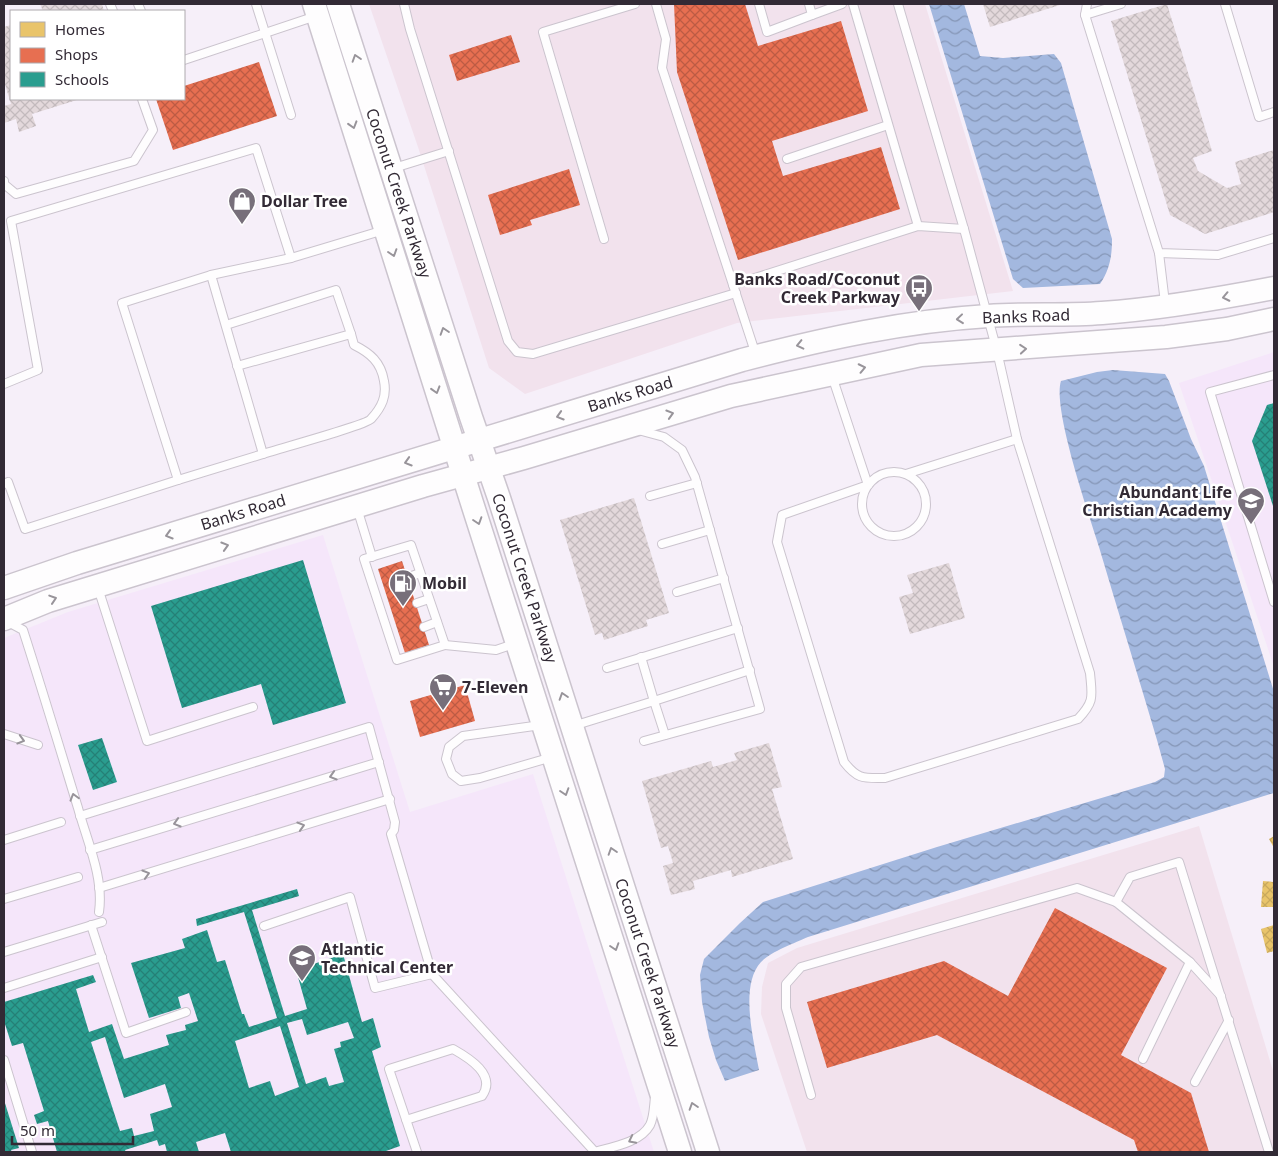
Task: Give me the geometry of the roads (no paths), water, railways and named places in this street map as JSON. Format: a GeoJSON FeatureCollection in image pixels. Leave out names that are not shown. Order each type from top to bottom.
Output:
{"type":"FeatureCollection","features":[{"type":"Feature","properties":{"kind":"street","name":"Coconut Creek Parkway"},"geometry":{"type":"LineString","coordinates":[[338,4],[708,1152]]}},
{"type":"Feature","properties":{"kind":"street","name":"Coconut Creek Parkway"},"geometry":{"type":"LineString","coordinates":[[316,9],[680,1152]]}},
{"type":"Feature","properties":{"kind":"street","name":"Banks Road"},"geometry":{"type":"LineString","coordinates":[[4,588],[77,562],[756,356],[800,345],[919,323],[988,316],[1100,313],[1165,307],[1274,288]]}},
{"type":"Feature","properties":{"kind":"street","name":"Banks Road"},"geometry":{"type":"LineString","coordinates":[[7,621],[48,601],[356,506],[732,396],[921,355],[997,351],[1166,337],[1228,329],[1274,319]]}},
{"type":"Feature","properties":{"kind":"lane"},"geometry":{"type":"LineString","coordinates":[[256,4],[291,115]]}},
{"type":"Feature","properties":{"kind":"lane"},"geometry":{"type":"LineString","coordinates":[[404,4],[410,29],[508,341],[517,352],[533,354],[735,289],[918,226],[964,229]]}},
{"type":"Feature","properties":{"kind":"lane"},"geometry":{"type":"LineString","coordinates":[[604,239],[543,32],[635,4]]}},
{"type":"Feature","properties":{"kind":"lane"},"geometry":{"type":"LineString","coordinates":[[656,4],[666,38],[662,68],[756,356]]}},
{"type":"Feature","properties":{"kind":"lane"},"geometry":{"type":"LineString","coordinates":[[760,4],[768,32],[842,4]]}},
{"type":"Feature","properties":{"kind":"lane"},"geometry":{"type":"LineString","coordinates":[[809,4],[812,15]]}},
{"type":"Feature","properties":{"kind":"lane"},"geometry":{"type":"LineString","coordinates":[[853,4],[918,226]]}},
{"type":"Feature","properties":{"kind":"lane"},"geometry":{"type":"LineString","coordinates":[[868,485],[782,515],[777,542],[844,762],[854,774],[864,778],[886,778],[1078,719],[1089,707],[1092,693],[1090,673],[1017,439],[988,316],[898,4]]}},
{"type":"Feature","properties":{"kind":"lane"},"geometry":{"type":"LineString","coordinates":[[1087,4],[1085,15],[1160,253],[1165,307]]}},
{"type":"Feature","properties":{"kind":"lane"},"geometry":{"type":"LineString","coordinates":[[1085,15],[1121,4]]}},
{"type":"Feature","properties":{"kind":"lane"},"geometry":{"type":"LineString","coordinates":[[1225,4],[1259,117],[1274,112]]}},
{"type":"Feature","properties":{"kind":"lane"},"geometry":{"type":"LineString","coordinates":[[185,60],[265,33],[316,9]]}},
{"type":"Feature","properties":{"kind":"lane"},"geometry":{"type":"LineString","coordinates":[[4,182],[16,194],[134,161],[153,130],[142,100]]}},
{"type":"Feature","properties":{"kind":"lane"},"geometry":{"type":"LineString","coordinates":[[787,159],[888,125]]}},
{"type":"Feature","properties":{"kind":"lane"},"geometry":{"type":"LineString","coordinates":[[4,384],[38,370],[11,221],[256,148],[290,258]]}},
{"type":"Feature","properties":{"kind":"lane"},"geometry":{"type":"LineString","coordinates":[[391,168],[449,151]]}},
{"type":"Feature","properties":{"kind":"lane"},"geometry":{"type":"LineString","coordinates":[[178,480],[122,303],[211,275],[290,258],[386,230]]}},
{"type":"Feature","properties":{"kind":"lane"},"geometry":{"type":"LineString","coordinates":[[1160,253],[1218,255],[1274,238]]}},
{"type":"Feature","properties":{"kind":"lane"},"geometry":{"type":"LineString","coordinates":[[211,275],[262,454]]}},
{"type":"Feature","properties":{"kind":"lane"},"geometry":{"type":"LineString","coordinates":[[4,484],[8,482],[25,529],[370,420],[385,398],[384,379],[377,362],[368,352],[354,345],[336,290],[226,326]]}},
{"type":"Feature","properties":{"kind":"lane"},"geometry":{"type":"LineString","coordinates":[[238,366],[351,334]]}},
{"type":"Feature","properties":{"kind":"lane"},"geometry":{"type":"LineString","coordinates":[[832,374],[868,485]]}},
{"type":"Feature","properties":{"kind":"lane"},"geometry":{"type":"LineString","coordinates":[[1274,376],[1210,392],[1274,602]]}},
{"type":"Feature","properties":{"kind":"lane"},"geometry":{"type":"LineString","coordinates":[[627,427],[664,437],[682,450],[697,484],[760,709],[644,741]]}},
{"type":"Feature","properties":{"kind":"lane"},"geometry":{"type":"LineString","coordinates":[[906,474],[920,484],[926,499],[924,516],[920,524],[907,534],[891,537],[882,535],[869,525],[862,509],[864,492],[874,479],[889,472],[906,474],[1017,439]]}},
{"type":"Feature","properties":{"kind":"lane"},"geometry":{"type":"LineString","coordinates":[[650,496],[697,484]]}},
{"type":"Feature","properties":{"kind":"lane"},"geometry":{"type":"LineString","coordinates":[[356,506],[372,557]]}},
{"type":"Feature","properties":{"kind":"lane"},"geometry":{"type":"LineString","coordinates":[[662,544],[710,530]]}},
{"type":"Feature","properties":{"kind":"lane"},"geometry":{"type":"LineString","coordinates":[[445,645],[411,545],[364,559],[397,660],[445,645],[496,650],[517,643]]}},
{"type":"Feature","properties":{"kind":"lane"},"geometry":{"type":"LineString","coordinates":[[409,577],[420,573]]}},
{"type":"Feature","properties":{"kind":"lane"},"geometry":{"type":"LineString","coordinates":[[677,592],[724,578]]}},
{"type":"Feature","properties":{"kind":"lane"},"geometry":{"type":"LineString","coordinates":[[373,588],[383,585]]}},
{"type":"Feature","properties":{"kind":"lane"},"geometry":{"type":"LineString","coordinates":[[97,586],[147,741],[253,707]]}},
{"type":"Feature","properties":{"kind":"lane"},"geometry":{"type":"LineString","coordinates":[[417,603],[429,599]]}},
{"type":"Feature","properties":{"kind":"lane"},"geometry":{"type":"LineString","coordinates":[[382,614],[391,611]]}},
{"type":"Feature","properties":{"kind":"lane"},"geometry":{"type":"LineString","coordinates":[[7,621],[22,630],[52,719],[90,850],[99,888],[99,912]]}},
{"type":"Feature","properties":{"kind":"lane"},"geometry":{"type":"LineString","coordinates":[[424,627],[437,622]]}},
{"type":"Feature","properties":{"kind":"lane"},"geometry":{"type":"LineString","coordinates":[[607,668],[738,628]]}},
{"type":"Feature","properties":{"kind":"lane"},"geometry":{"type":"LineString","coordinates":[[389,637],[398,635]]}},
{"type":"Feature","properties":{"kind":"lane"},"geometry":{"type":"LineString","coordinates":[[641,658],[665,735]]}},
{"type":"Feature","properties":{"kind":"lane"},"geometry":{"type":"LineString","coordinates":[[572,726],[750,670]]}},
{"type":"Feature","properties":{"kind":"lane"},"geometry":{"type":"LineString","coordinates":[[543,725],[463,736],[449,747],[446,759],[452,774],[461,781],[480,778],[554,756]]}},
{"type":"Feature","properties":{"kind":"lane"},"geometry":{"type":"LineString","coordinates":[[80,816],[369,727],[395,822],[394,830],[391,834],[432,974],[595,1152],[623,1145],[640,1136],[650,1124],[658,1083]]}},
{"type":"Feature","properties":{"kind":"lane"},"geometry":{"type":"LineString","coordinates":[[4,734],[38,745]]}},
{"type":"Feature","properties":{"kind":"lane"},"geometry":{"type":"LineString","coordinates":[[90,850],[379,762]]}},
{"type":"Feature","properties":{"kind":"lane"},"geometry":{"type":"LineString","coordinates":[[99,888],[390,799]]}},
{"type":"Feature","properties":{"kind":"lane"},"geometry":{"type":"LineString","coordinates":[[4,840],[61,822]]}},
{"type":"Feature","properties":{"kind":"lane"},"geometry":{"type":"LineString","coordinates":[[1116,902],[1130,877],[1179,862],[1269,1152]]}},
{"type":"Feature","properties":{"kind":"lane"},"geometry":{"type":"LineString","coordinates":[[4,899],[78,878]]}},
{"type":"Feature","properties":{"kind":"lane"},"geometry":{"type":"LineString","coordinates":[[811,1095],[786,1008],[786,984],[801,967],[1077,888],[1116,902],[1190,962],[1222,998]]}},
{"type":"Feature","properties":{"kind":"lane"},"geometry":{"type":"LineString","coordinates":[[264,926],[350,897],[375,988],[432,974]]}},
{"type":"Feature","properties":{"kind":"lane"},"geometry":{"type":"LineString","coordinates":[[4,952],[102,922]]}},
{"type":"Feature","properties":{"kind":"lane"},"geometry":{"type":"LineString","coordinates":[[92,926],[126,1033],[186,1012]]}},
{"type":"Feature","properties":{"kind":"lane"},"geometry":{"type":"LineString","coordinates":[[4,988],[102,957]]}},
{"type":"Feature","properties":{"kind":"lane"},"geometry":{"type":"LineString","coordinates":[[1143,1059],[1190,962]]}},
{"type":"Feature","properties":{"kind":"lane"},"geometry":{"type":"LineString","coordinates":[[1195,1082],[1229,1020]]}},
{"type":"Feature","properties":{"kind":"lane"},"geometry":{"type":"LineString","coordinates":[[406,1120],[482,1096],[487,1089],[486,1080],[479,1067],[468,1057],[453,1049],[389,1069],[406,1120],[417,1152]]}},
{"type":"Feature","properties":{"kind":"lane"},"geometry":{"type":"LineString","coordinates":[[4,1060],[32,1152]]}},
{"type":"Feature","properties":{"kind":"water"},"geometry":{"type":"Polygon","coordinates":[[[929,4],[964,4],[980,56],[1003,58],[1054,54],[1061,63],[1112,239],[1110,262],[1100,284],[1023,288],[1013,279],[929,4]]]}},
{"type":"Feature","properties":{"kind":"water"},"geometry":{"type":"Polygon","coordinates":[[[1113,370],[1165,374],[1204,466],[1274,692],[1274,793],[808,937],[776,951],[765,958],[754,972],[749,999],[759,1070],[725,1081],[709,1037],[702,1002],[700,975],[704,959],[763,902],[937,847],[1155,782],[1164,777],[1165,769],[1157,740],[1080,488],[1066,437],[1062,414],[1061,381],[1113,370]]]}},
{"type":"Feature","properties":{"kind":"place","name":"Dollar Tree"},"geometry":{"type":"Point","coordinates":[242,225]}},
{"type":"Feature","properties":{"kind":"place","name":"Banks Road/Coconut Creek Parkway"},"geometry":{"type":"Point","coordinates":[919,312]}},
{"type":"Feature","properties":{"kind":"place","name":"Abundant Life Christian Academy"},"geometry":{"type":"Point","coordinates":[1251,525]}},
{"type":"Feature","properties":{"kind":"place","name":"Mobil"},"geometry":{"type":"Point","coordinates":[403,607]}},
{"type":"Feature","properties":{"kind":"place","name":"7-Eleven"},"geometry":{"type":"Point","coordinates":[443,711]}},
{"type":"Feature","properties":{"kind":"place","name":"Atlantic Technical Center"},"geometry":{"type":"Point","coordinates":[302,982]}}]}
